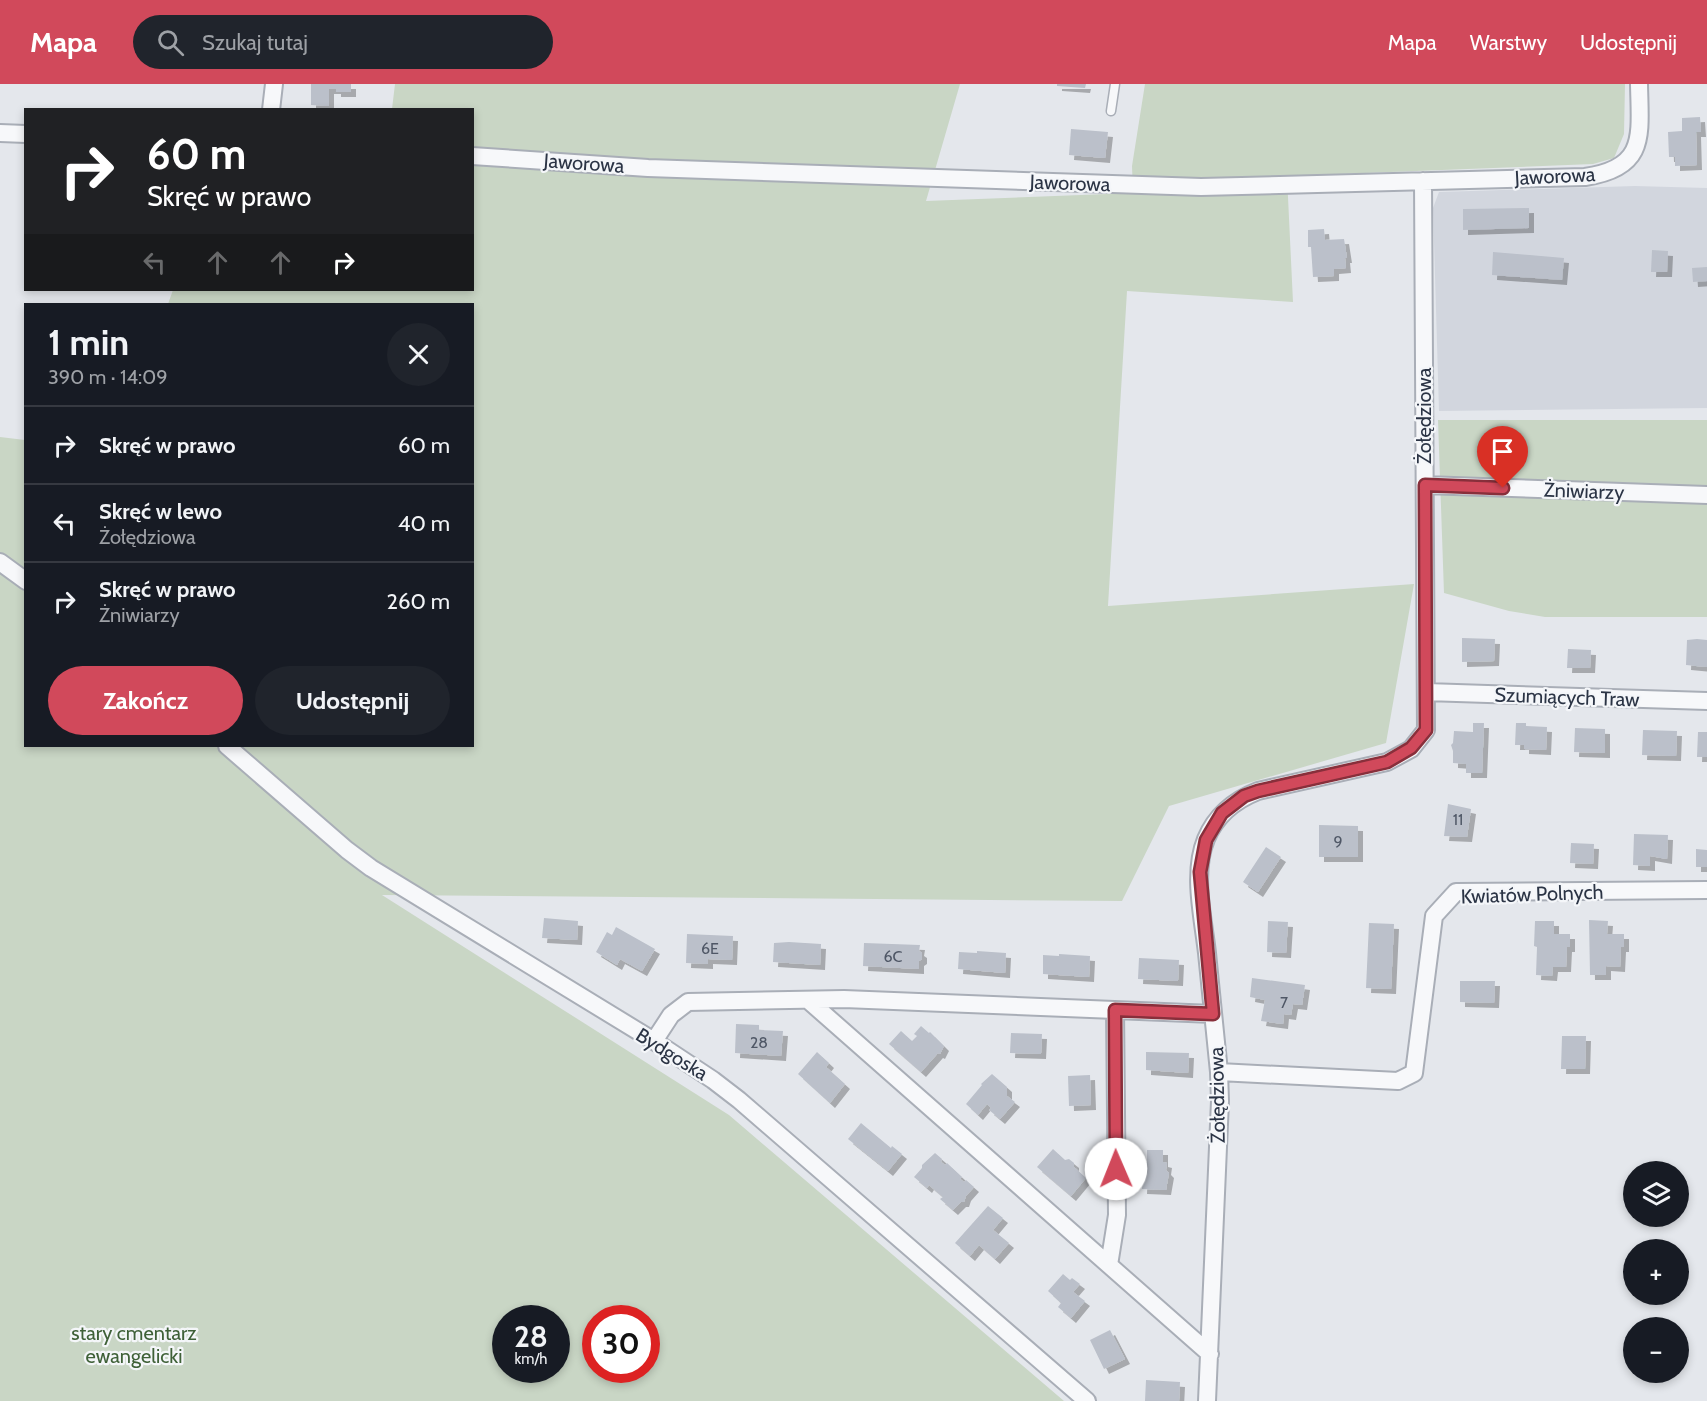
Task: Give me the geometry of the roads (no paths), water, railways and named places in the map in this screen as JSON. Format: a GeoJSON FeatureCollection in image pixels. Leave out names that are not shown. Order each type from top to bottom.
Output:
{"type":"FeatureCollection","features":[{"type":"Feature","properties":{"kind":"street"},"geometry":{"type":"LineString","coordinates":[[271,108],[273,84]]}},
{"type":"Feature","properties":{"kind":"street","name":"Jaworowa"},"geometry":{"type":"LineString","coordinates":[[474,156],[648,168],[1201,187],[1585,177],[1616,170],[1634,153],[1640,128],[1639,84]]}},
{"type":"Feature","properties":{"kind":"street"},"geometry":{"type":"LineString","coordinates":[[0,133],[24,134]]}},
{"type":"Feature","properties":{"kind":"street","name":"Żołędziowa"},"geometry":{"type":"LineString","coordinates":[[1207,1401],[1219,1071],[1200,872],[1206,840],[1222,813],[1234,804],[1258,791],[1387,762],[1411,748],[1426,730],[1423,181]]}},
{"type":"Feature","properties":{"kind":"street","name":"Żniwiarzy"},"geometry":{"type":"LineString","coordinates":[[1425,485],[1707,495]]}},
{"type":"Feature","properties":{"kind":"street"},"geometry":{"type":"LineString","coordinates":[[0,562],[24,580]]}},
{"type":"Feature","properties":{"kind":"street","name":"Szumiących Traw"},"geometry":{"type":"LineString","coordinates":[[1426,692],[1707,701]]}},
{"type":"Feature","properties":{"kind":"street","name":"Bydgoska"},"geometry":{"type":"LineString","coordinates":[[228,747],[371,868],[654,1041],[739,1100],[1087,1401]]}},
{"type":"Feature","properties":{"kind":"street","name":"Kwiatów Polnych"},"geometry":{"type":"LineString","coordinates":[[1219,1071],[1398,1081],[1414,1073],[1434,916],[1456,892],[1707,890]]}},
{"type":"Feature","properties":{"kind":"street"},"geometry":{"type":"LineString","coordinates":[[654,1041],[671,1015],[688,1002],[844,999],[1213,1014]]}},
{"type":"Feature","properties":{"kind":"street"},"geometry":{"type":"LineString","coordinates":[[808,1000],[1210,1354]]}},
{"type":"Feature","properties":{"kind":"street"},"geometry":{"type":"LineString","coordinates":[[1109,1265],[1117,1215],[1115,1010]]}},
{"type":"Feature","properties":{"kind":"lane"},"geometry":{"type":"LineString","coordinates":[[1111,111],[1115,84]]}},
{"type":"Feature","properties":{"kind":"park label","name":"stary cmentarz ewangelicki"},"geometry":{"type":"Point","coordinates":[134,1344]}}]}
